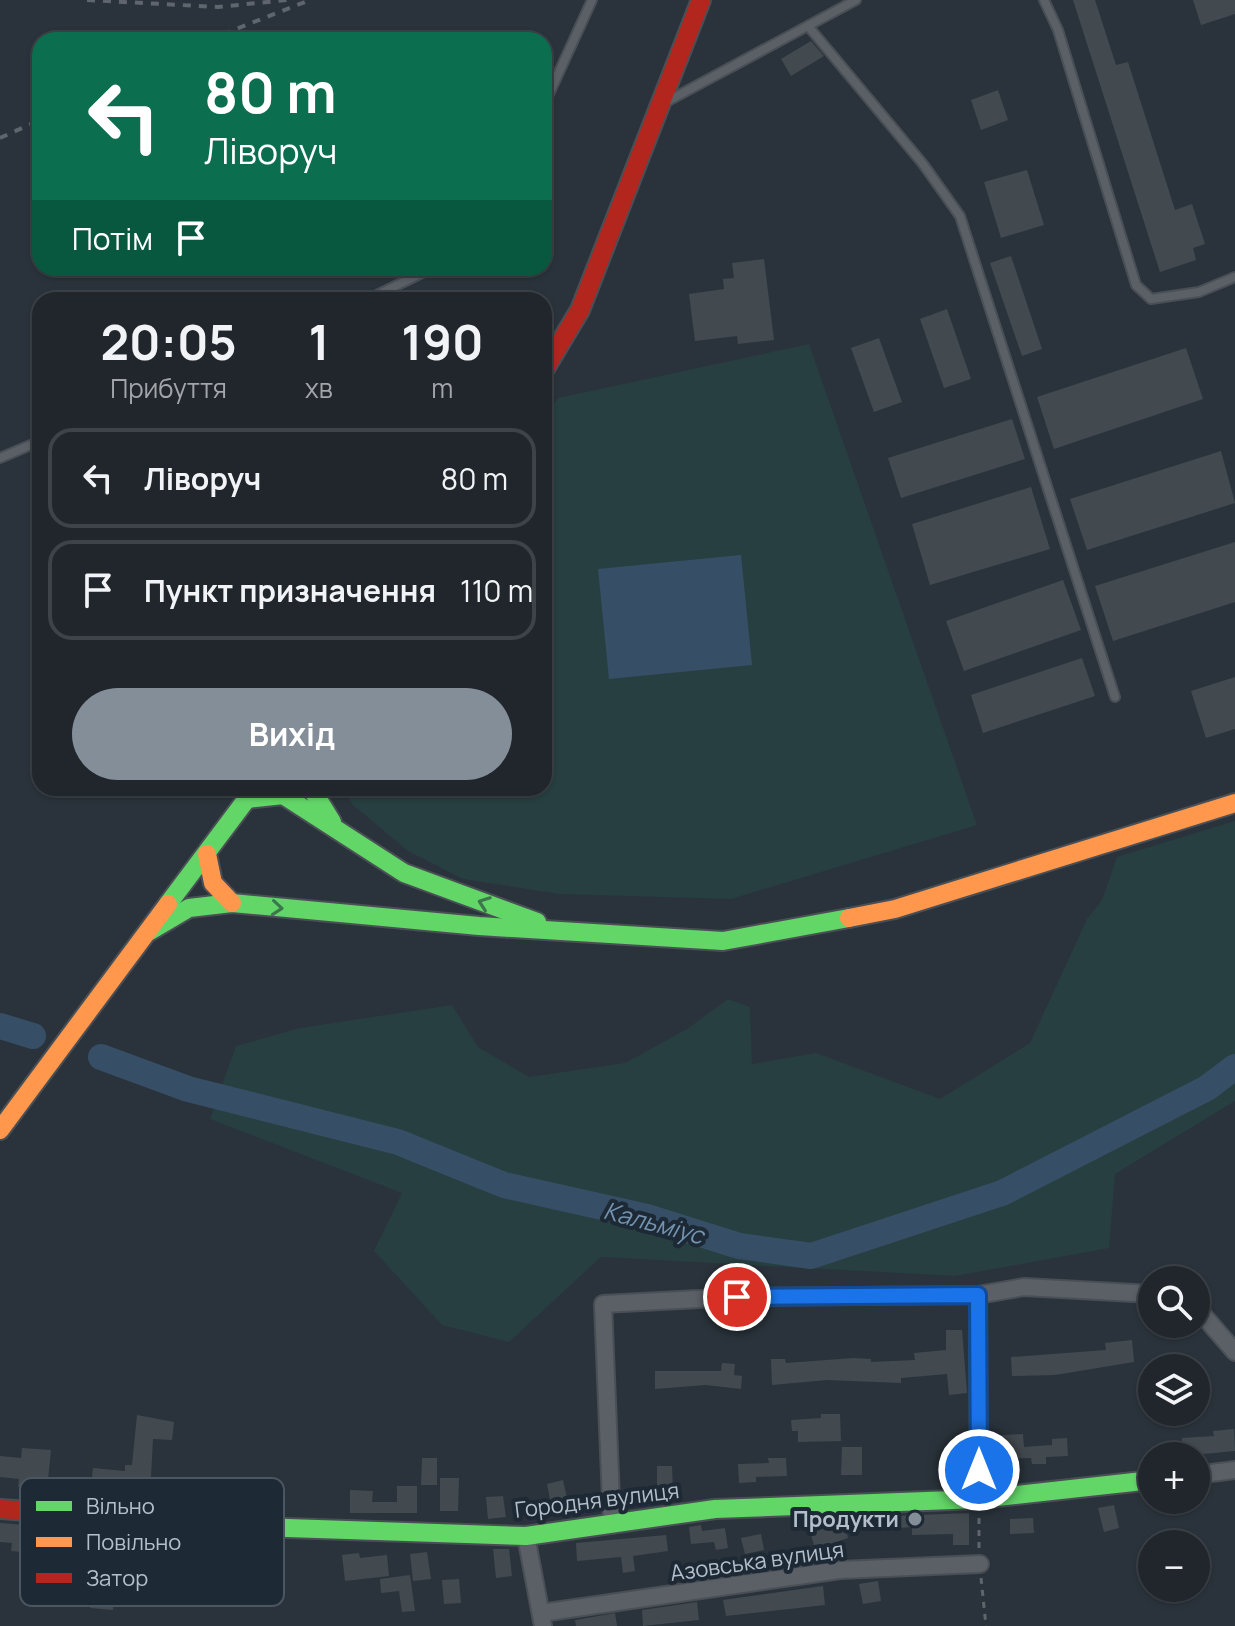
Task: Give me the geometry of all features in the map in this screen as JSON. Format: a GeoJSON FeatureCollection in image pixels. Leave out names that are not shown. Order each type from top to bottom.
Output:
{"type":"FeatureCollection","features":[{"type":"Feature","properties":{"kind":"street"},"geometry":{"type":"LineString","coordinates":[[552,357],[580,310],[701,0]]}},
{"type":"Feature","properties":{"kind":"street"},"geometry":{"type":"LineString","coordinates":[[0,1130],[250,796]]}},
{"type":"Feature","properties":{"kind":"street"},"geometry":{"type":"LineString","coordinates":[[285,796],[404,873],[557,929]]}},
{"type":"Feature","properties":{"kind":"street"},"geometry":{"type":"LineString","coordinates":[[316,796],[335,826]]}},
{"type":"Feature","properties":{"kind":"street"},"geometry":{"type":"LineString","coordinates":[[150,931],[189,908],[232,903],[479,926],[723,941],[895,909],[1235,803]]}},
{"type":"Feature","properties":{"kind":"street"},"geometry":{"type":"LineString","coordinates":[[207,854],[213,883],[232,903]]}},
{"type":"Feature","properties":{"kind":"street"},"geometry":{"type":"LineString","coordinates":[[612,1525],[603,1304],[737,1297],[978,1295],[1024,1287],[1138,1293]]}},
{"type":"Feature","properties":{"kind":"street"},"geometry":{"type":"LineString","coordinates":[[978,1295],[979,1499]]}},
{"type":"Feature","properties":{"kind":"street"},"geometry":{"type":"LineString","coordinates":[[1210,1323],[1235,1352]]}},
{"type":"Feature","properties":{"kind":"street"},"geometry":{"type":"LineString","coordinates":[[1210,1473],[1235,1470]]}},
{"type":"Feature","properties":{"kind":"street","name":"Городня вулиця"},"geometry":{"type":"LineString","coordinates":[[284,1528],[526,1536],[715,1509],[979,1499],[1138,1482]]}},
{"type":"Feature","properties":{"kind":"street","name":"Городня вулиця"},"geometry":{"type":"LineString","coordinates":[[0,1509],[20,1511]]}},
{"type":"Feature","properties":{"kind":"street"},"geometry":{"type":"LineString","coordinates":[[526,1536],[542,1619]]}},
{"type":"Feature","properties":{"kind":"street","name":"Азовська вулиця"},"geometry":{"type":"LineString","coordinates":[[542,1619],[840,1570],[980,1564]]}},
{"type":"Feature","properties":{"kind":"lane"},"geometry":{"type":"LineString","coordinates":[[552,88],[592,0]]}},
{"type":"Feature","properties":{"kind":"lane"},"geometry":{"type":"LineString","coordinates":[[660,105],[856,0]]}},
{"type":"Feature","properties":{"kind":"lane"},"geometry":{"type":"LineString","coordinates":[[1044,0],[1058,30],[1136,285],[1151,299],[1199,292],[1235,277]]}},
{"type":"Feature","properties":{"kind":"lane"},"geometry":{"type":"LineString","coordinates":[[808,26],[923,164],[960,216],[1115,697]]}},
{"type":"Feature","properties":{"kind":"lane"},"geometry":{"type":"LineString","coordinates":[[383,292],[416,276]]}},
{"type":"Feature","properties":{"kind":"lane"},"geometry":{"type":"LineString","coordinates":[[0,458],[32,444]]}},
{"type":"Feature","properties":{"kind":"green space"},"geometry":{"type":"Polygon","coordinates":[[[809,344],[977,825],[731,899],[559,894],[463,879],[408,851],[353,805],[347,796],[552,796],[552,406],[558,398],[809,344]]]}},
{"type":"Feature","properties":{"kind":"green space"},"geometry":{"type":"Polygon","coordinates":[[[1235,821],[1235,1101],[1115,1174],[1109,1248],[955,1276],[601,1257],[509,1342],[442,1325],[374,1251],[402,1193],[210,1119],[236,1046],[300,1028],[452,1005],[478,1047],[529,1077],[625,1063],[687,1029],[728,999],[750,1007],[752,1064],[816,1053],[940,1099],[1030,1043],[1087,919],[1102,900],[1117,857],[1235,821]]]}},
{"type":"Feature","properties":{"kind":"water"},"geometry":{"type":"Polygon","coordinates":[[[741,555],[752,665],[609,679],[598,569],[741,555]]]}},
{"type":"Feature","properties":{"kind":"building"},"geometry":{"type":"Polygon","coordinates":[[[1073,0],[1095,0],[1116,65],[1128,62],[1175,210],[1192,204],[1205,244],[1193,248],[1196,260],[1160,272],[1073,0]]]}},
{"type":"Feature","properties":{"kind":"building"},"geometry":{"type":"Polygon","coordinates":[[[1193,0],[1235,0],[1235,14],[1201,25],[1193,0]]]}},
{"type":"Feature","properties":{"kind":"building"},"geometry":{"type":"Polygon","coordinates":[[[811,41],[824,56],[791,76],[781,59],[811,41]]]}},
{"type":"Feature","properties":{"kind":"building"},"geometry":{"type":"Polygon","coordinates":[[[998,90],[1008,120],[981,130],[971,100],[998,90]]]}},
{"type":"Feature","properties":{"kind":"building"},"geometry":{"type":"Polygon","coordinates":[[[1027,170],[1044,225],[1001,238],[984,182],[1027,170]]]}},
{"type":"Feature","properties":{"kind":"building"},"geometry":{"type":"Polygon","coordinates":[[[1011,256],[1042,349],[1022,356],[990,263],[1011,256]]]}},
{"type":"Feature","properties":{"kind":"building"},"geometry":{"type":"Polygon","coordinates":[[[764,259],[774,340],[738,344],[737,336],[695,341],[689,294],[724,289],[723,279],[734,278],[732,263],[764,259]]]}},
{"type":"Feature","properties":{"kind":"building"},"geometry":{"type":"Polygon","coordinates":[[[947,309],[971,379],[944,388],[920,319],[947,309]]]}},
{"type":"Feature","properties":{"kind":"building"},"geometry":{"type":"Polygon","coordinates":[[[879,338],[902,402],[874,412],[851,348],[879,338]]]}},
{"type":"Feature","properties":{"kind":"building"},"geometry":{"type":"Polygon","coordinates":[[[1186,348],[1203,399],[1054,449],[1037,397],[1186,348]]]}},
{"type":"Feature","properties":{"kind":"building"},"geometry":{"type":"Polygon","coordinates":[[[1012,419],[1025,459],[901,498],[888,458],[1012,419]]]}},
{"type":"Feature","properties":{"kind":"building"},"geometry":{"type":"Polygon","coordinates":[[[1221,451],[1235,503],[1087,550],[1070,499],[1221,451]]]}},
{"type":"Feature","properties":{"kind":"building"},"geometry":{"type":"Polygon","coordinates":[[[1031,487],[1050,549],[930,585],[912,524],[1031,487]]]}},
{"type":"Feature","properties":{"kind":"building"},"geometry":{"type":"Polygon","coordinates":[[[1235,542],[1235,602],[1113,641],[1095,586],[1235,542]]]}},
{"type":"Feature","properties":{"kind":"building"},"geometry":{"type":"Polygon","coordinates":[[[1063,580],[1081,630],[964,671],[946,621],[1063,580]]]}},
{"type":"Feature","properties":{"kind":"building"},"geometry":{"type":"Polygon","coordinates":[[[1082,658],[1095,696],[983,733],[971,695],[1082,658]]]}},
{"type":"Feature","properties":{"kind":"building"},"geometry":{"type":"Polygon","coordinates":[[[1235,677],[1235,729],[1206,738],[1191,691],[1235,677]]]}},
{"type":"Feature","properties":{"kind":"building"},"geometry":{"type":"Polygon","coordinates":[[[946,1330],[962,1330],[967,1393],[949,1395],[947,1374],[901,1378],[901,1383],[827,1380],[772,1385],[771,1359],[785,1359],[786,1363],[854,1358],[871,1359],[871,1362],[915,1360],[914,1353],[946,1350],[946,1330]]]}},
{"type":"Feature","properties":{"kind":"building"},"geometry":{"type":"Polygon","coordinates":[[[1132,1340],[1134,1362],[1055,1375],[1012,1376],[1011,1357],[1106,1350],[1105,1343],[1132,1340]]]}},
{"type":"Feature","properties":{"kind":"building"},"geometry":{"type":"Polygon","coordinates":[[[722,1363],[735,1364],[734,1375],[742,1376],[741,1389],[706,1385],[655,1389],[655,1371],[721,1371],[722,1363]]]}},
{"type":"Feature","properties":{"kind":"building"},"geometry":{"type":"Polygon","coordinates":[[[821,1414],[840,1414],[841,1441],[798,1442],[798,1431],[792,1431],[791,1420],[821,1418],[821,1414]]]}},
{"type":"Feature","properties":{"kind":"building"},"geometry":{"type":"Polygon","coordinates":[[[137,1415],[174,1422],[172,1440],[153,1439],[151,1477],[160,1478],[92,1478],[93,1468],[125,1471],[125,1465],[132,1465],[137,1415]]]}},
{"type":"Feature","properties":{"kind":"building"},"geometry":{"type":"Polygon","coordinates":[[[1234,1429],[1235,1451],[1210,1453],[1210,1442],[1182,1442],[1182,1438],[1214,1436],[1213,1431],[1234,1429]]]}},
{"type":"Feature","properties":{"kind":"building"},"geometry":{"type":"Polygon","coordinates":[[[1023,1434],[1024,1447],[1052,1445],[1052,1439],[1067,1438],[1068,1456],[1046,1457],[1046,1464],[1032,1464],[1031,1458],[1003,1459],[1002,1435],[1023,1434]]]}},
{"type":"Feature","properties":{"kind":"building"},"geometry":{"type":"Polygon","coordinates":[[[842,1447],[862,1447],[862,1475],[841,1475],[842,1447]]]}},
{"type":"Feature","properties":{"kind":"building"},"geometry":{"type":"Polygon","coordinates":[[[22,1448],[51,1450],[48,1478],[20,1478],[20,1487],[19,1479],[0,1477],[0,1456],[21,1458],[22,1448]]]}},
{"type":"Feature","properties":{"kind":"building"},"geometry":{"type":"Polygon","coordinates":[[[422,1458],[437,1458],[437,1485],[421,1485],[422,1458]]]}},
{"type":"Feature","properties":{"kind":"building"},"geometry":{"type":"Polygon","coordinates":[[[768,1458],[786,1458],[787,1476],[756,1477],[756,1482],[739,1483],[738,1464],[769,1463],[768,1458]]]}},
{"type":"Feature","properties":{"kind":"building"},"geometry":{"type":"Polygon","coordinates":[[[657,1466],[672,1466],[673,1490],[657,1490],[657,1466]]]}},
{"type":"Feature","properties":{"kind":"building"},"geometry":{"type":"Polygon","coordinates":[[[440,1478],[459,1478],[458,1511],[440,1511],[440,1478]]]}},
{"type":"Feature","properties":{"kind":"building"},"geometry":{"type":"Polygon","coordinates":[[[563,1480],[569,1507],[552,1510],[547,1484],[563,1480]]]}},
{"type":"Feature","properties":{"kind":"building"},"geometry":{"type":"Polygon","coordinates":[[[397,1486],[417,1486],[417,1513],[350,1513],[350,1490],[373,1491],[372,1502],[397,1502],[397,1486]]]}},
{"type":"Feature","properties":{"kind":"building"},"geometry":{"type":"Polygon","coordinates":[[[503,1496],[506,1517],[488,1519],[486,1497],[503,1496]]]}},
{"type":"Feature","properties":{"kind":"building"},"geometry":{"type":"Polygon","coordinates":[[[1114,1505],[1119,1528],[1104,1532],[1098,1508],[1114,1505]]]}},
{"type":"Feature","properties":{"kind":"building"},"geometry":{"type":"Polygon","coordinates":[[[969,1513],[969,1545],[953,1545],[953,1534],[912,1535],[912,1527],[874,1530],[873,1517],[969,1513]]]}},
{"type":"Feature","properties":{"kind":"building"},"geometry":{"type":"Polygon","coordinates":[[[843,1518],[848,1538],[815,1549],[808,1524],[843,1518]]]}},
{"type":"Feature","properties":{"kind":"building"},"geometry":{"type":"Polygon","coordinates":[[[1033,1518],[1034,1533],[1010,1534],[1010,1519],[1033,1518]]]}},
{"type":"Feature","properties":{"kind":"building"},"geometry":{"type":"Polygon","coordinates":[[[0,1523],[20,1525],[20,1552],[11,1551],[12,1543],[0,1542],[0,1523]]]}},
{"type":"Feature","properties":{"kind":"building"},"geometry":{"type":"Polygon","coordinates":[[[701,1525],[702,1531],[725,1528],[728,1548],[716,1550],[714,1542],[691,1544],[689,1527],[701,1525]]]}},
{"type":"Feature","properties":{"kind":"building"},"geometry":{"type":"Polygon","coordinates":[[[761,1534],[764,1550],[745,1554],[741,1538],[761,1534]]]}},
{"type":"Feature","properties":{"kind":"building"},"geometry":{"type":"Polygon","coordinates":[[[666,1535],[668,1551],[633,1556],[635,1571],[623,1573],[621,1557],[577,1561],[576,1543],[666,1535]]]}},
{"type":"Feature","properties":{"kind":"building"},"geometry":{"type":"Polygon","coordinates":[[[493,1549],[509,1549],[512,1576],[496,1578],[493,1549]]]}},
{"type":"Feature","properties":{"kind":"building"},"geometry":{"type":"Polygon","coordinates":[[[427,1552],[431,1579],[413,1581],[410,1554],[427,1552]]]}},
{"type":"Feature","properties":{"kind":"building"},"geometry":{"type":"Polygon","coordinates":[[[359,1553],[360,1558],[387,1555],[389,1576],[345,1581],[342,1555],[359,1553]]]}},
{"type":"Feature","properties":{"kind":"building"},"geometry":{"type":"Polygon","coordinates":[[[410,1575],[415,1611],[402,1612],[399,1591],[381,1593],[380,1579],[410,1575]]]}},
{"type":"Feature","properties":{"kind":"building"},"geometry":{"type":"Polygon","coordinates":[[[459,1579],[461,1603],[444,1604],[442,1580],[459,1579]]]}},
{"type":"Feature","properties":{"kind":"building"},"geometry":{"type":"Polygon","coordinates":[[[878,1581],[881,1601],[863,1604],[859,1584],[878,1581]]]}},
{"type":"Feature","properties":{"kind":"building"},"geometry":{"type":"Polygon","coordinates":[[[823,1586],[825,1605],[726,1616],[723,1600],[823,1586]]]}},
{"type":"Feature","properties":{"kind":"building"},"geometry":{"type":"Polygon","coordinates":[[[697,1602],[699,1620],[643,1626],[642,1610],[697,1602]]]}},
{"type":"Feature","properties":{"kind":"building"},"geometry":{"type":"Polygon","coordinates":[[[90,1606],[113,1606],[113,1610],[90,1606]]]}},
{"type":"Feature","properties":{"kind":"building"},"geometry":{"type":"Polygon","coordinates":[[[615,1613],[617,1626],[576,1626],[575,1620],[615,1613]]]}},
{"type":"Feature","properties":{"kind":"waterway","name":"Кальміус"},"geometry":{"type":"LineString","coordinates":[[0,1026],[33,1036]]}},
{"type":"Feature","properties":{"kind":"waterway","name":"Кальміус"},"geometry":{"type":"LineString","coordinates":[[101,1057],[188,1089],[398,1142],[504,1185],[647,1217],[739,1246],[811,1256],[1002,1193],[1207,1088],[1235,1067]]}},
{"type":"Feature","properties":{"kind":"railway"},"geometry":{"type":"LineString","coordinates":[[87,0],[218,7],[287,0]]}},
{"type":"Feature","properties":{"kind":"railway"},"geometry":{"type":"LineString","coordinates":[[228,32],[310,0]]}},
{"type":"Feature","properties":{"kind":"railway"},"geometry":{"type":"LineString","coordinates":[[0,138],[32,124]]}},
{"type":"Feature","properties":{"kind":"traffic: fast"},"geometry":{"type":"LineString","coordinates":[[168,904],[249,796]]}},
{"type":"Feature","properties":{"kind":"traffic: fast"},"geometry":{"type":"LineString","coordinates":[[247,799],[274,796]]}},
{"type":"Feature","properties":{"kind":"traffic: fast"},"geometry":{"type":"LineString","coordinates":[[285,796],[404,873],[537,922]]}},
{"type":"Feature","properties":{"kind":"traffic: fast"},"geometry":{"type":"LineString","coordinates":[[316,796],[332,822]]}},
{"type":"Feature","properties":{"kind":"traffic: fast"},"geometry":{"type":"LineString","coordinates":[[150,931],[189,908],[232,903],[479,926],[723,941],[849,918]]}},
{"type":"Feature","properties":{"kind":"traffic: fast"},"geometry":{"type":"LineString","coordinates":[[284,1528],[526,1536],[715,1509],[979,1499],[1138,1482]]}},
{"type":"Feature","properties":{"kind":"traffic: slow"},"geometry":{"type":"LineString","coordinates":[[849,918],[895,909],[1235,803]]}},
{"type":"Feature","properties":{"kind":"traffic: slow"},"geometry":{"type":"LineString","coordinates":[[207,854],[213,883],[232,903]]}},
{"type":"Feature","properties":{"kind":"traffic: slow"},"geometry":{"type":"LineString","coordinates":[[0,1130],[168,904]]}},
{"type":"Feature","properties":{"kind":"traffic: jam"},"geometry":{"type":"LineString","coordinates":[[552,357],[580,310],[701,0]]}},
{"type":"Feature","properties":{"kind":"traffic: jam"},"geometry":{"type":"LineString","coordinates":[[0,1509],[20,1510]]}},
{"type":"Feature","properties":{"kind":"place","name":"Продукти"},"geometry":{"type":"Point","coordinates":[915,1519]}},
{"type":"Feature","properties":{"kind":"route"},"geometry":{"type":"LineString","coordinates":[[737,1297],[978,1295],[979,1470]]}}]}
